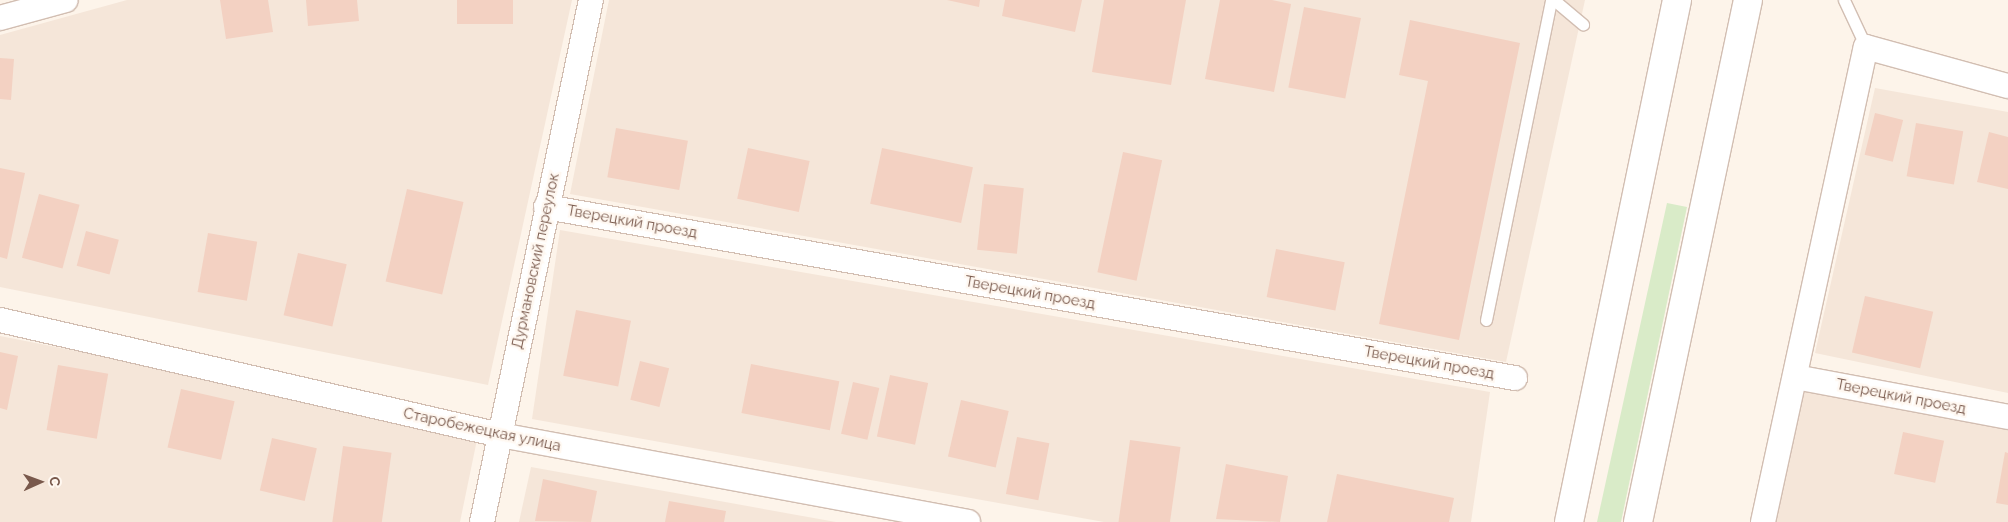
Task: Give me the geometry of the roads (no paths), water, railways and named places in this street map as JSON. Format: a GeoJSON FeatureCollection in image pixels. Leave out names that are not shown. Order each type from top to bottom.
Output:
{"type":"FeatureCollection","features":[{"type":"Feature","properties":{"kind":"main road"},"geometry":{"type":"LineString","coordinates":[[1569,522],[1677,0]]}},
{"type":"Feature","properties":{"kind":"main road"},"geometry":{"type":"LineString","coordinates":[[1638,522],[1748,0]]}},
{"type":"Feature","properties":{"kind":"street"},"geometry":{"type":"LineString","coordinates":[[0,18],[66,0]]}},
{"type":"Feature","properties":{"kind":"street","name":"Дурмановский переулок"},"geometry":{"type":"LineString","coordinates":[[482,522],[546,207],[591,0]]}},
{"type":"Feature","properties":{"kind":"street"},"geometry":{"type":"LineString","coordinates":[[1763,522],[1866,47],[2008,86]]}},
{"type":"Feature","properties":{"kind":"street","name":"Тверецкий проезд"},"geometry":{"type":"LineString","coordinates":[[546,207],[1514,378]]}},
{"type":"Feature","properties":{"kind":"street","name":"Старобежецкая улица"},"geometry":{"type":"LineString","coordinates":[[0,320],[500,435],[968,522]]}},
{"type":"Feature","properties":{"kind":"street","name":"Тверецкий проезд"},"geometry":{"type":"LineString","coordinates":[[1794,377],[2008,417]]}},
{"type":"Feature","properties":{"kind":"lane"},"geometry":{"type":"LineString","coordinates":[[1486,320],[1552,0],[1583,24]]}},
{"type":"Feature","properties":{"kind":"lane"},"geometry":{"type":"LineString","coordinates":[[1844,0],[1866,47]]}}]}
